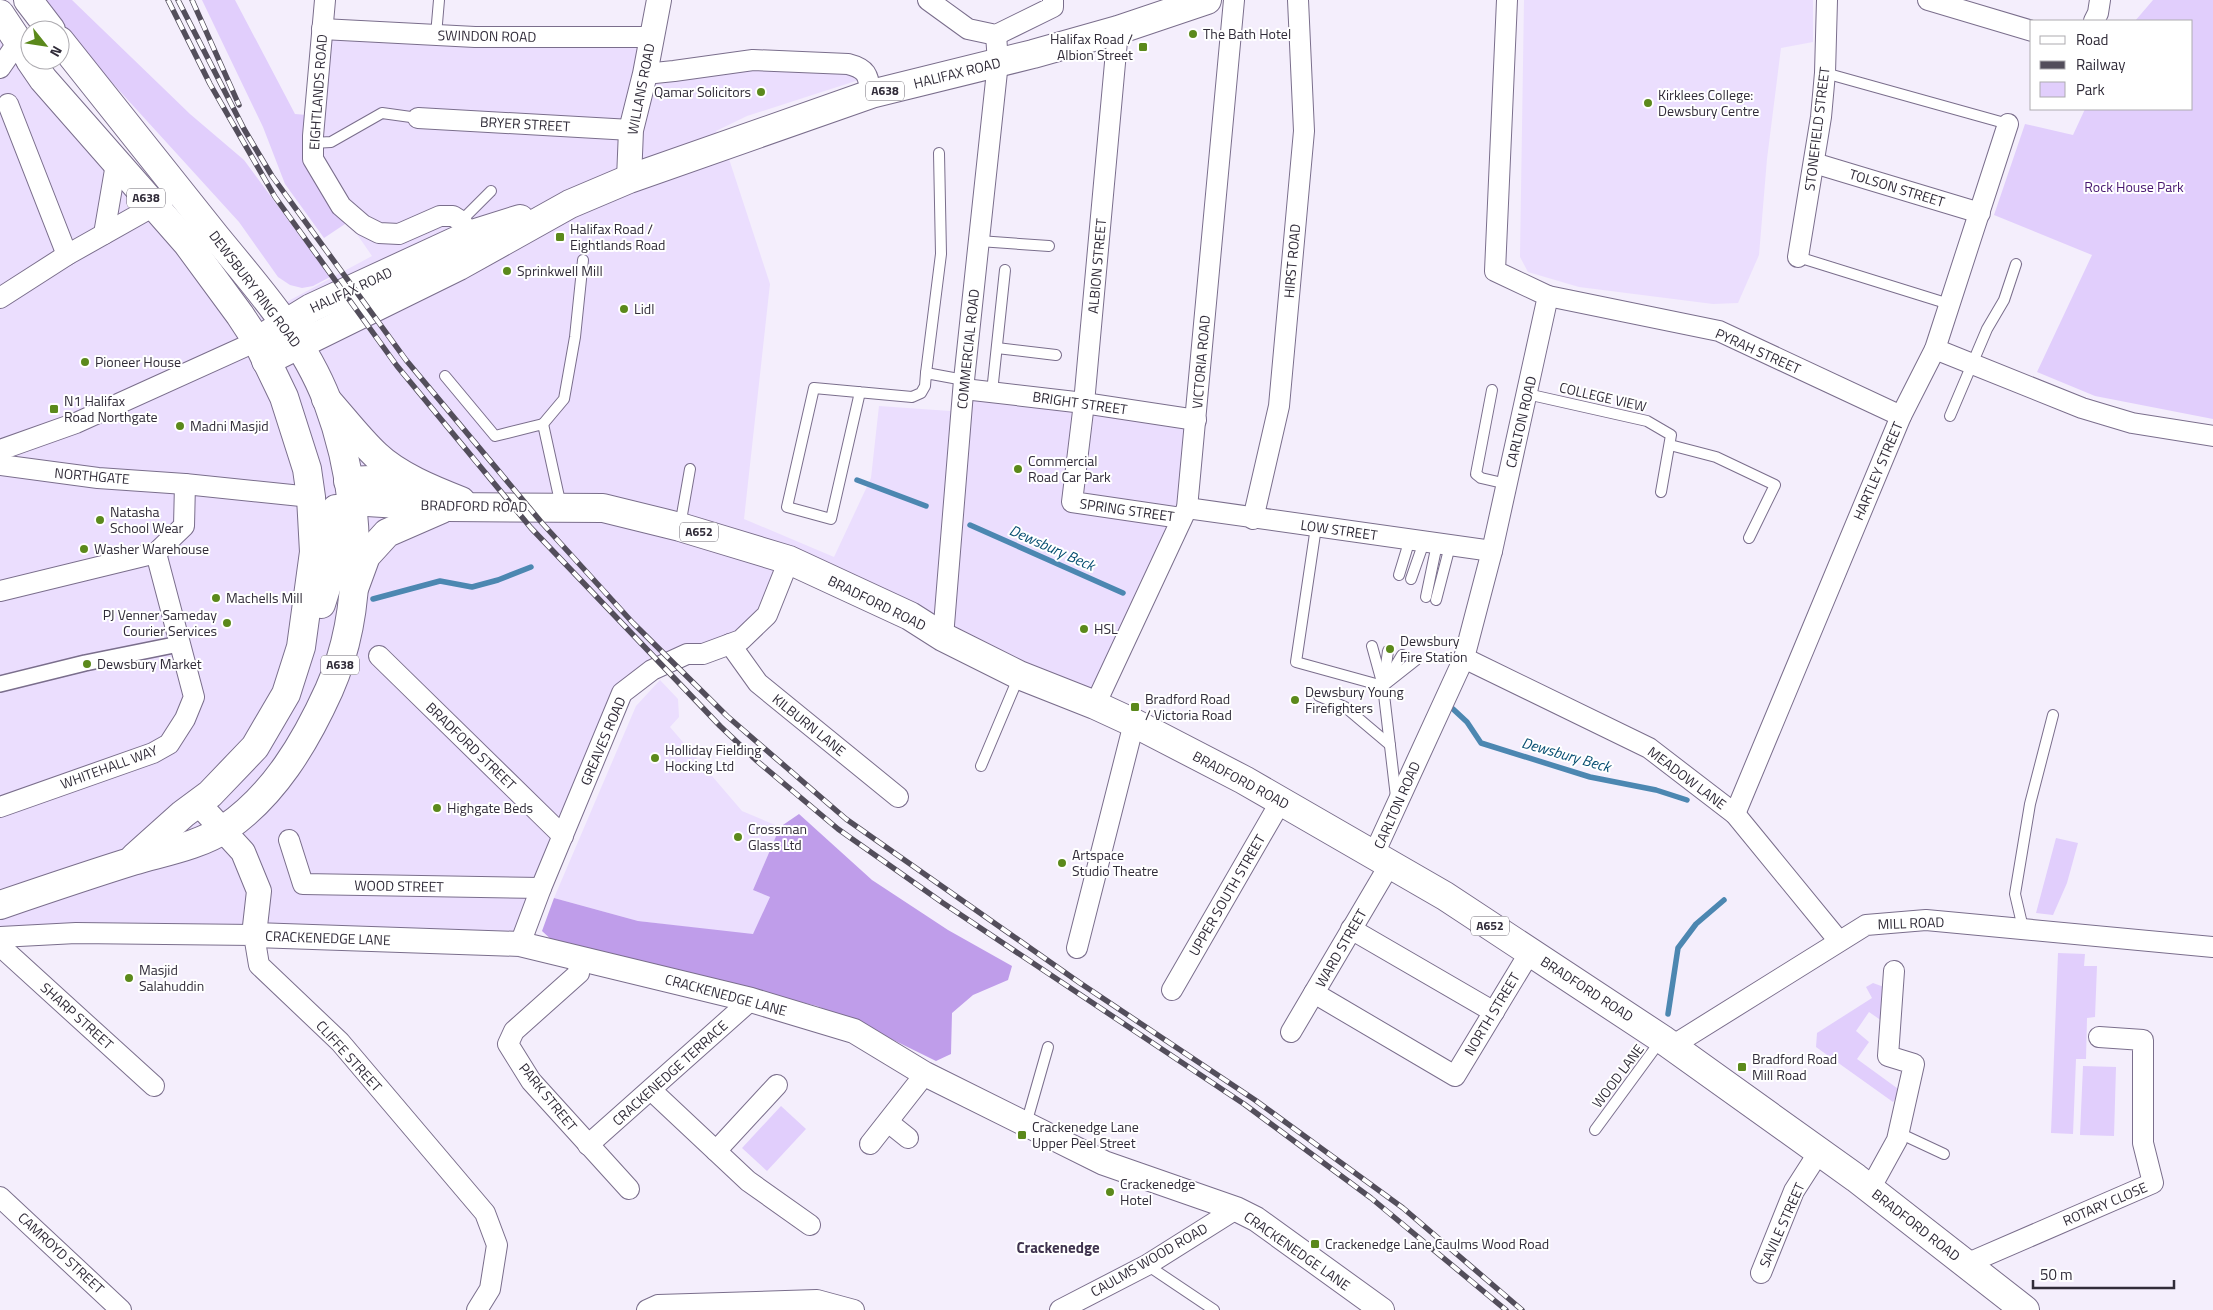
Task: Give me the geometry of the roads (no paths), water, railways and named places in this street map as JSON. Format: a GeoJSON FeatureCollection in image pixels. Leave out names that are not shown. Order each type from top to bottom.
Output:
{"type":"FeatureCollection","features":[{"type":"Feature","properties":{"kind":"main road","name":"HALIFAX ROAD"},"geometry":{"type":"LineString","coordinates":[[261,351],[292,335],[326,330],[459,266],[570,204],[629,178],[871,94],[1118,30],[1207,0]]}},
{"type":"Feature","properties":{"kind":"main road","name":"A638"},"geometry":{"type":"LineString","coordinates":[[0,14],[20,45]]}},
{"type":"Feature","properties":{"kind":"main road","name":"DEWSBURY RING ROAD"},"geometry":{"type":"LineString","coordinates":[[70,54],[292,335],[326,400],[342,455],[337,495],[314,552],[301,647],[286,694],[255,747],[210,794],[183,814],[130,862]]}},
{"type":"Feature","properties":{"kind":"main road","name":"DEWSBURY RING ROAD"},"geometry":{"type":"LineString","coordinates":[[0,905],[194,843],[223,830],[254,807],[288,765],[319,713],[340,666],[351,617],[355,586],[337,495],[307,469],[284,397],[240,315],[187,243],[116,164],[37,70]]}},
{"type":"Feature","properties":{"kind":"main road","name":"HALIFAX ROAD"},"geometry":{"type":"LineString","coordinates":[[292,335],[311,308],[465,228],[570,204]]}},
{"type":"Feature","properties":{"kind":"main road"},"geometry":{"type":"LineString","coordinates":[[326,400],[376,455],[390,466],[454,502]]}},
{"type":"Feature","properties":{"kind":"main road","name":"BRADFORD ROAD"},"geometry":{"type":"LineString","coordinates":[[337,495],[603,508],[680,526],[790,560],[910,616],[943,637],[1019,675],[1095,705],[1281,801],[1445,896],[1667,1042],[1870,1189],[2025,1310]]}},
{"type":"Feature","properties":{"kind":"main road","name":"A638"},"geometry":{"type":"LineString","coordinates":[[355,586],[366,556],[387,533],[454,502]]}},
{"type":"Feature","properties":{"kind":"street","name":"EIGHTLANDS ROAD"},"geometry":{"type":"LineString","coordinates":[[325,0],[313,143],[314,159],[341,206],[363,225],[379,233],[399,234],[440,216],[453,216],[465,228]]}},
{"type":"Feature","properties":{"kind":"street","name":"WILLANS ROAD"},"geometry":{"type":"LineString","coordinates":[[629,178],[631,130],[645,74],[659,0]]}},
{"type":"Feature","properties":{"kind":"street"},"geometry":{"type":"LineString","coordinates":[[928,0],[968,29],[996,35],[1053,7],[1053,0]]}},
{"type":"Feature","properties":{"kind":"street","name":"VICTORIA ROAD"},"geometry":{"type":"LineString","coordinates":[[1095,705],[1184,513],[1196,420],[1234,0]]}},
{"type":"Feature","properties":{"kind":"street","name":"HIRST ROAD"},"geometry":{"type":"LineString","coordinates":[[1253,518],[1279,406],[1304,131],[1298,0]]}},
{"type":"Feature","properties":{"kind":"street"},"geometry":{"type":"LineString","coordinates":[[1507,0],[1494,270],[1548,296]]}},
{"type":"Feature","properties":{"kind":"street","name":"STONEFIELD STREET"},"geometry":{"type":"LineString","coordinates":[[1798,257],[1814,162],[1825,73],[1827,0]]}},
{"type":"Feature","properties":{"kind":"street"},"geometry":{"type":"LineString","coordinates":[[1928,0],[2030,30]]}},
{"type":"Feature","properties":{"kind":"street"},"geometry":{"type":"LineString","coordinates":[[2094,20],[2098,13],[2100,0]]}},
{"type":"Feature","properties":{"kind":"street","name":"SWINDON ROAD"},"geometry":{"type":"LineString","coordinates":[[322,29],[475,37],[652,37]]}},
{"type":"Feature","properties":{"kind":"street","name":"ALBION STREET"},"geometry":{"type":"LineString","coordinates":[[1072,502],[1084,403],[1118,30]]}},
{"type":"Feature","properties":{"kind":"street","name":"COMMERCIAL ROAD"},"geometry":{"type":"LineString","coordinates":[[943,637],[964,384],[998,62],[996,35]]}},
{"type":"Feature","properties":{"kind":"street"},"geometry":{"type":"LineString","coordinates":[[0,68],[20,57]]}},
{"type":"Feature","properties":{"kind":"street"},"geometry":{"type":"LineString","coordinates":[[645,74],[753,60],[848,64],[859,67],[868,77],[871,94]]}},
{"type":"Feature","properties":{"kind":"street"},"geometry":{"type":"LineString","coordinates":[[8,104],[67,255]]}},
{"type":"Feature","properties":{"kind":"street","name":"BRYER STREET"},"geometry":{"type":"LineString","coordinates":[[418,118],[631,130]]}},
{"type":"Feature","properties":{"kind":"street","name":"HARTLEY STREET"},"geometry":{"type":"LineString","coordinates":[[1735,814],[1901,416],[1935,349],[2008,124]]}},
{"type":"Feature","properties":{"kind":"street","name":"TOLSON STREET"},"geometry":{"type":"LineString","coordinates":[[1814,162],[1980,213]]}},
{"type":"Feature","properties":{"kind":"street"},"geometry":{"type":"LineString","coordinates":[[104,234],[116,164]]}},
{"type":"Feature","properties":{"kind":"street"},"geometry":{"type":"LineString","coordinates":[[0,298],[67,255],[154,206],[177,188]]}},
{"type":"Feature","properties":{"kind":"street","name":"CARLTON ROAD"},"geometry":{"type":"LineString","coordinates":[[1382,859],[1397,803],[1464,658],[1492,551],[1548,296]]}},
{"type":"Feature","properties":{"kind":"street","name":"PYRAH STREET"},"geometry":{"type":"LineString","coordinates":[[1548,296],[1719,331],[1901,416]]}},
{"type":"Feature","properties":{"kind":"street"},"geometry":{"type":"LineString","coordinates":[[1935,349],[2082,408],[2132,423],[2213,436]]}},
{"type":"Feature","properties":{"kind":"street","name":"HALIFAX ROAD"},"geometry":{"type":"LineString","coordinates":[[0,450],[76,423],[261,351]]}},
{"type":"Feature","properties":{"kind":"street","name":"BRIGHT STREET"},"geometry":{"type":"LineString","coordinates":[[964,384],[992,392],[1084,403],[1196,420]]}},
{"type":"Feature","properties":{"kind":"street","name":"NORTHGATE"},"geometry":{"type":"LineString","coordinates":[[0,465],[98,478],[185,484]]}},
{"type":"Feature","properties":{"kind":"street"},"geometry":{"type":"LineString","coordinates":[[0,591],[156,553],[184,526],[185,484]]}},
{"type":"Feature","properties":{"kind":"street","name":"BRADFORD ROAD"},"geometry":{"type":"LineString","coordinates":[[185,484],[337,495]]}},
{"type":"Feature","properties":{"kind":"street","name":"SPRING STREET"},"geometry":{"type":"LineString","coordinates":[[1072,502],[1184,513]]}},
{"type":"Feature","properties":{"kind":"street","name":"LOW STREET"},"geometry":{"type":"LineString","coordinates":[[1184,513],[1253,518],[1492,551]]}},
{"type":"Feature","properties":{"kind":"street","name":"WHITEHALL WAY"},"geometry":{"type":"LineString","coordinates":[[0,808],[153,753],[170,744],[194,697],[156,553]]}},
{"type":"Feature","properties":{"kind":"street","name":"GREAVES ROAD"},"geometry":{"type":"LineString","coordinates":[[520,944],[541,888],[622,693],[652,670],[687,654],[703,654],[741,640],[767,615],[790,560]]}},
{"type":"Feature","properties":{"kind":"street"},"geometry":{"type":"LineString","coordinates":[[0,684],[85,662],[179,644]]}},
{"type":"Feature","properties":{"kind":"street","name":"KILBURN LANE"},"geometry":{"type":"LineString","coordinates":[[730,644],[758,684],[898,796]]}},
{"type":"Feature","properties":{"kind":"street","name":"BRADFORD STREET"},"geometry":{"type":"LineString","coordinates":[[379,656],[563,836]]}},
{"type":"Feature","properties":{"kind":"street","name":"MEADOW LANE"},"geometry":{"type":"LineString","coordinates":[[1464,658],[1649,748],[1735,814],[1839,941]]}},
{"type":"Feature","properties":{"kind":"street"},"geometry":{"type":"LineString","coordinates":[[1077,948],[1134,724]]}},
{"type":"Feature","properties":{"kind":"street","name":"UPPER SOUTH STREET"},"geometry":{"type":"LineString","coordinates":[[1172,990],[1281,801]]}},
{"type":"Feature","properties":{"kind":"street","name":"CLIFFE STREET"},"geometry":{"type":"LineString","coordinates":[[198,803],[243,852],[259,891],[254,935],[260,965],[340,1042],[485,1213],[498,1245],[490,1290],[476,1310]]}},
{"type":"Feature","properties":{"kind":"street","name":"WOOD STREET"},"geometry":{"type":"LineString","coordinates":[[288,840],[303,884],[541,888]]}},
{"type":"Feature","properties":{"kind":"street","name":"WARD STREET"},"geometry":{"type":"LineString","coordinates":[[1291,1032],[1351,929],[1382,859]]}},
{"type":"Feature","properties":{"kind":"street","name":"MILL ROAD"},"geometry":{"type":"LineString","coordinates":[[1667,1042],[1866,925],[1926,920],[2213,947]]}},
{"type":"Feature","properties":{"kind":"street"},"geometry":{"type":"LineString","coordinates":[[1351,929],[1494,1012]]}},
{"type":"Feature","properties":{"kind":"street","name":"CRACKENEDGE LANE"},"geometry":{"type":"LineString","coordinates":[[0,937],[76,933],[254,935],[520,944],[751,1000],[854,1031],[925,1074],[1104,1163],[1236,1209],[1256,1219],[1382,1310]]}},
{"type":"Feature","properties":{"kind":"street","name":"SHARP STREET"},"geometry":{"type":"LineString","coordinates":[[0,946],[154,1086]]}},
{"type":"Feature","properties":{"kind":"street","name":"NORTH STREET"},"geometry":{"type":"LineString","coordinates":[[1314,993],[1455,1076],[1530,952]]}},
{"type":"Feature","properties":{"kind":"street","name":"PARK STREET"},"geometry":{"type":"LineString","coordinates":[[577,957],[579,973],[514,1031],[508,1044],[531,1081],[629,1189]]}},
{"type":"Feature","properties":{"kind":"street"},"geometry":{"type":"LineString","coordinates":[[1870,1189],[1897,1140],[1914,1064],[1888,1056],[1894,971]]}},
{"type":"Feature","properties":{"kind":"street","name":"CRACKENEDGE TERRACE"},"geometry":{"type":"LineString","coordinates":[[588,1145],[751,1000]]}},
{"type":"Feature","properties":{"kind":"street","name":"ROTARY CLOSE"},"geometry":{"type":"LineString","coordinates":[[1966,1264],[2153,1183],[2143,1143],[2143,1040],[2099,1038]]}},
{"type":"Feature","properties":{"kind":"street"},"geometry":{"type":"LineString","coordinates":[[870,1144],[925,1074]]}},
{"type":"Feature","properties":{"kind":"street"},"geometry":{"type":"LineString","coordinates":[[716,1151],[777,1085]]}},
{"type":"Feature","properties":{"kind":"street"},"geometry":{"type":"LineString","coordinates":[[651,1090],[748,1181],[810,1225]]}},
{"type":"Feature","properties":{"kind":"street"},"geometry":{"type":"LineString","coordinates":[[888,1122],[908,1138]]}},
{"type":"Feature","properties":{"kind":"street","name":"SAVILE STREET"},"geometry":{"type":"LineString","coordinates":[[1761,1273],[1794,1191],[1819,1152]]}},
{"type":"Feature","properties":{"kind":"street","name":"CAMROYD STREET"},"geometry":{"type":"LineString","coordinates":[[0,1198],[121,1310]]}},
{"type":"Feature","properties":{"kind":"street","name":"CAULMS WOOD ROAD"},"geometry":{"type":"LineString","coordinates":[[1060,1310],[1087,1305],[1236,1209]]}},
{"type":"Feature","properties":{"kind":"street"},"geometry":{"type":"LineString","coordinates":[[647,1310],[658,1305],[817,1300],[854,1310]]}},
{"type":"Feature","properties":{"kind":"lane"},"geometry":{"type":"LineString","coordinates":[[436,35],[439,0]]}},
{"type":"Feature","properties":{"kind":"lane"},"geometry":{"type":"LineString","coordinates":[[1825,73],[2008,124]]}},
{"type":"Feature","properties":{"kind":"lane"},"geometry":{"type":"LineString","coordinates":[[313,143],[331,142],[382,113],[418,118]]}},
{"type":"Feature","properties":{"kind":"lane"},"geometry":{"type":"LineString","coordinates":[[860,392],[831,519],[787,507],[814,388],[860,392],[912,397],[921,394],[925,386],[941,254],[939,154]]}},
{"type":"Feature","properties":{"kind":"lane"},"geometry":{"type":"LineString","coordinates":[[465,228],[491,191]]}},
{"type":"Feature","properties":{"kind":"lane"},"geometry":{"type":"LineString","coordinates":[[979,241],[1049,246]]}},
{"type":"Feature","properties":{"kind":"lane"},"geometry":{"type":"LineString","coordinates":[[1798,257],[1949,304]]}},
{"type":"Feature","properties":{"kind":"lane"},"geometry":{"type":"LineString","coordinates":[[445,376],[495,436],[543,424],[564,399],[575,336],[583,260]]}},
{"type":"Feature","properties":{"kind":"lane"},"geometry":{"type":"LineString","coordinates":[[1950,416],[1987,329],[2004,300],[2016,264]]}},
{"type":"Feature","properties":{"kind":"lane"},"geometry":{"type":"LineString","coordinates":[[992,392],[1005,270]]}},
{"type":"Feature","properties":{"kind":"lane"},"geometry":{"type":"LineString","coordinates":[[997,348],[1056,355]]}},
{"type":"Feature","properties":{"kind":"lane"},"geometry":{"type":"LineString","coordinates":[[926,373],[964,384]]}},
{"type":"Feature","properties":{"kind":"lane"},"geometry":{"type":"LineString","coordinates":[[1492,390],[1476,474],[1481,478],[1507,484]]}},
{"type":"Feature","properties":{"kind":"lane","name":"COLLEGE VIEW"},"geometry":{"type":"LineString","coordinates":[[1527,394],[1647,422],[1671,435],[1670,445]]}},
{"type":"Feature","properties":{"kind":"lane"},"geometry":{"type":"LineString","coordinates":[[543,424],[561,507]]}},
{"type":"Feature","properties":{"kind":"lane"},"geometry":{"type":"LineString","coordinates":[[1660,492],[1670,445],[1716,457],[1775,486],[1748,538]]}},
{"type":"Feature","properties":{"kind":"lane"},"geometry":{"type":"LineString","coordinates":[[680,526],[690,469]]}},
{"type":"Feature","properties":{"kind":"lane"},"geometry":{"type":"LineString","coordinates":[[1316,527],[1296,662],[1383,686]]}},
{"type":"Feature","properties":{"kind":"lane"},"geometry":{"type":"LineString","coordinates":[[1399,575],[1430,543]]}},
{"type":"Feature","properties":{"kind":"lane"},"geometry":{"type":"LineString","coordinates":[[1411,579],[1430,543]]}},
{"type":"Feature","properties":{"kind":"lane"},"geometry":{"type":"LineString","coordinates":[[1430,543],[1431,599]]}},
{"type":"Feature","properties":{"kind":"lane"},"geometry":{"type":"LineString","coordinates":[[1372,646],[1383,686],[1397,803]]}},
{"type":"Feature","properties":{"kind":"lane"},"geometry":{"type":"LineString","coordinates":[[1383,686],[1388,651]]}},
{"type":"Feature","properties":{"kind":"lane"},"geometry":{"type":"LineString","coordinates":[[1383,686],[1402,655]]}},
{"type":"Feature","properties":{"kind":"lane"},"geometry":{"type":"LineString","coordinates":[[1383,686],[1416,660]]}},
{"type":"Feature","properties":{"kind":"lane"},"geometry":{"type":"LineString","coordinates":[[981,766],[1019,675]]}},
{"type":"Feature","properties":{"kind":"lane"},"geometry":{"type":"LineString","coordinates":[[1319,696],[1345,707],[1390,745]]}},
{"type":"Feature","properties":{"kind":"lane"},"geometry":{"type":"LineString","coordinates":[[2023,928],[2015,894],[2030,804],[2053,714]]}},
{"type":"Feature","properties":{"kind":"lane","name":"WOOD LANE"},"geometry":{"type":"LineString","coordinates":[[1595,1130],[1667,1042]]}},
{"type":"Feature","properties":{"kind":"lane"},"geometry":{"type":"LineString","coordinates":[[1026,1124],[1048,1046]]}},
{"type":"Feature","properties":{"kind":"lane"},"geometry":{"type":"LineString","coordinates":[[1899,1133],[1944,1154]]}},
{"type":"Feature","properties":{"kind":"lane"},"geometry":{"type":"LineString","coordinates":[[1147,1265],[1214,1310]]}},
{"type":"Feature","properties":{"kind":"waterway","name":"Dewsbury Beck"},"geometry":{"type":"LineString","coordinates":[[857,480],[926,506]]}},
{"type":"Feature","properties":{"kind":"waterway","name":"Dewsbury Beck"},"geometry":{"type":"LineString","coordinates":[[970,525],[1123,593]]}},
{"type":"Feature","properties":{"kind":"waterway","name":"Dewsbury Beck"},"geometry":{"type":"LineString","coordinates":[[373,599],[440,581],[472,587],[498,580],[531,567]]}},
{"type":"Feature","properties":{"kind":"waterway","name":"Dewsbury Beck"},"geometry":{"type":"LineString","coordinates":[[1453,709],[1467,722],[1481,743],[1590,777],[1656,790],[1687,800]]}},
{"type":"Feature","properties":{"kind":"waterway","name":"Dewsbury Beck"},"geometry":{"type":"LineString","coordinates":[[1668,1014],[1678,948],[1696,924],[1724,900]]}},
{"type":"Feature","properties":{"kind":"railway"},"geometry":{"type":"LineString","coordinates":[[168,0],[210,84],[275,197],[397,366],[531,528],[720,726],[757,761],[838,829],[943,903],[1244,1104],[1371,1198],[1506,1310]]}},
{"type":"Feature","properties":{"kind":"railway"},"geometry":{"type":"LineString","coordinates":[[178,0],[244,129],[272,176],[406,360],[542,523],[633,623],[727,716],[846,819],[1080,983],[1255,1100],[1403,1208],[1522,1310]]}},
{"type":"Feature","properties":{"kind":"railway"},"geometry":{"type":"LineString","coordinates":[[192,0],[239,105]]}},
{"type":"Feature","properties":{"kind":"place","name":"The Bath Hotel"},"geometry":{"type":"Point","coordinates":[1193,34]}},
{"type":"Feature","properties":{"kind":"place","name":"Halifax Road / Albion Street"},"geometry":{"type":"Point","coordinates":[1143,47]}},
{"type":"Feature","properties":{"kind":"place","name":"Qamar Solicitors"},"geometry":{"type":"Point","coordinates":[761,92]}},
{"type":"Feature","properties":{"kind":"place","name":"Kirklees College: Dewsbury Centre"},"geometry":{"type":"Point","coordinates":[1648,103]}},
{"type":"Feature","properties":{"kind":"place","name":"Halifax Road / Eightlands Road"},"geometry":{"type":"Point","coordinates":[560,237]}},
{"type":"Feature","properties":{"kind":"place","name":"Sprinkwell Mill"},"geometry":{"type":"Point","coordinates":[507,271]}},
{"type":"Feature","properties":{"kind":"place","name":"Lidl"},"geometry":{"type":"Point","coordinates":[624,309]}},
{"type":"Feature","properties":{"kind":"place","name":"Pioneer House"},"geometry":{"type":"Point","coordinates":[85,362]}},
{"type":"Feature","properties":{"kind":"place","name":"N1 Halifax Road Northgate"},"geometry":{"type":"Point","coordinates":[54,409]}},
{"type":"Feature","properties":{"kind":"place","name":"Madni Masjid"},"geometry":{"type":"Point","coordinates":[180,426]}},
{"type":"Feature","properties":{"kind":"place","name":"Commercial Road Car Park"},"geometry":{"type":"Point","coordinates":[1018,469]}},
{"type":"Feature","properties":{"kind":"place","name":"Natasha School Wear"},"geometry":{"type":"Point","coordinates":[100,520]}},
{"type":"Feature","properties":{"kind":"place","name":"Washer Warehouse"},"geometry":{"type":"Point","coordinates":[84,549]}},
{"type":"Feature","properties":{"kind":"place","name":"Machells Mill"},"geometry":{"type":"Point","coordinates":[216,598]}},
{"type":"Feature","properties":{"kind":"place","name":"PJ Venner Sameday Courier Services"},"geometry":{"type":"Point","coordinates":[227,623]}},
{"type":"Feature","properties":{"kind":"place","name":"HSL"},"geometry":{"type":"Point","coordinates":[1084,629]}},
{"type":"Feature","properties":{"kind":"place","name":"Dewsbury Fire Station"},"geometry":{"type":"Point","coordinates":[1390,649]}},
{"type":"Feature","properties":{"kind":"place","name":"Dewsbury Market"},"geometry":{"type":"Point","coordinates":[87,664]}},
{"type":"Feature","properties":{"kind":"place","name":"Dewsbury Young Firefighters"},"geometry":{"type":"Point","coordinates":[1295,700]}},
{"type":"Feature","properties":{"kind":"place","name":"Bradford Road / Victoria Road"},"geometry":{"type":"Point","coordinates":[1135,707]}},
{"type":"Feature","properties":{"kind":"place","name":"Holliday Fielding Hocking Ltd"},"geometry":{"type":"Point","coordinates":[655,758]}},
{"type":"Feature","properties":{"kind":"place","name":"Highgate Beds"},"geometry":{"type":"Point","coordinates":[437,808]}},
{"type":"Feature","properties":{"kind":"place","name":"Crossman Glass Ltd"},"geometry":{"type":"Point","coordinates":[738,837]}},
{"type":"Feature","properties":{"kind":"place","name":"Artspace Studio Theatre"},"geometry":{"type":"Point","coordinates":[1062,863]}},
{"type":"Feature","properties":{"kind":"place","name":"Masjid Salahuddin"},"geometry":{"type":"Point","coordinates":[129,978]}},
{"type":"Feature","properties":{"kind":"place","name":"Bradford Road Mill Road"},"geometry":{"type":"Point","coordinates":[1742,1067]}},
{"type":"Feature","properties":{"kind":"place","name":"Crackenedge Lane Upper Peel Street"},"geometry":{"type":"Point","coordinates":[1022,1135]}},
{"type":"Feature","properties":{"kind":"place","name":"Crackenedge Hotel"},"geometry":{"type":"Point","coordinates":[1110,1192]}},
{"type":"Feature","properties":{"kind":"place","name":"Crackenedge Lane Caulms Wood Road"},"geometry":{"type":"Point","coordinates":[1315,1244]}},
{"type":"Feature","properties":{"kind":"district","name":"Crackenedge"},"geometry":{"type":"Point","coordinates":[1058,1248]}},
{"type":"Feature","properties":{"kind":"park label","name":"Rock House Park"},"geometry":{"type":"Point","coordinates":[2134,187]}}]}
